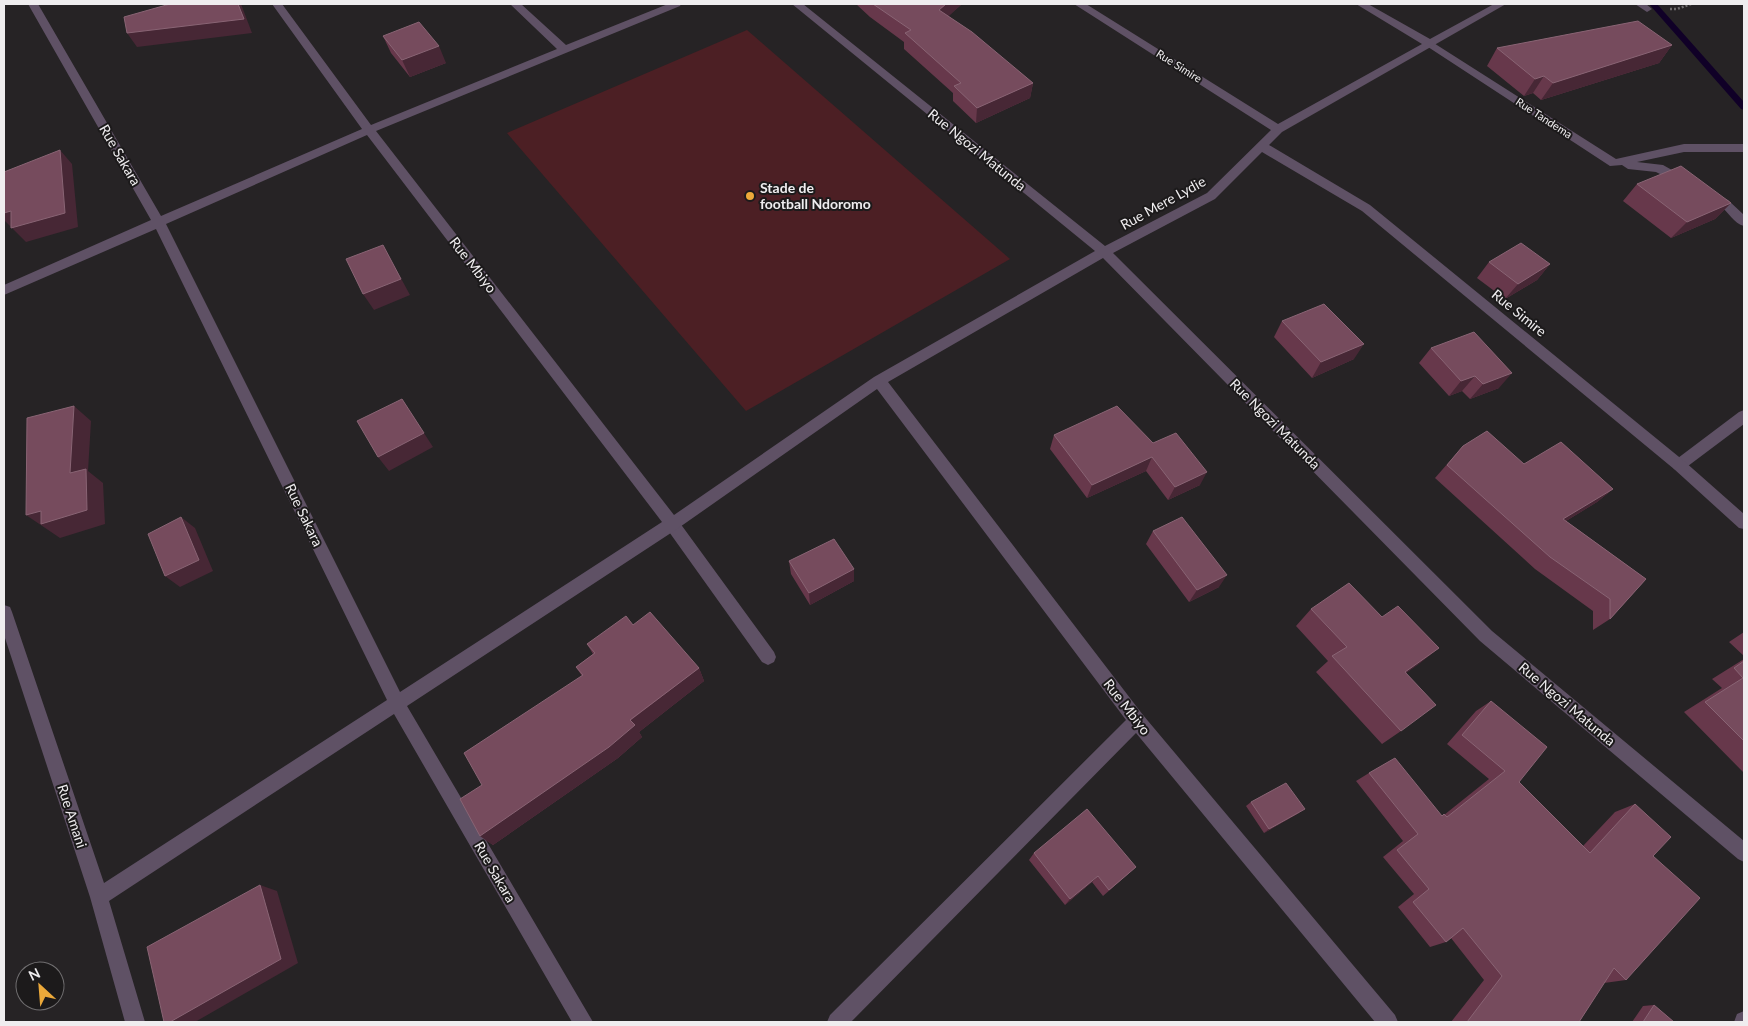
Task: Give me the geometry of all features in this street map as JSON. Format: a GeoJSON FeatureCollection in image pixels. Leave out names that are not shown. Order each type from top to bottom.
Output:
{"type":"FeatureCollection","features":[{"type":"Feature","properties":{"kind":"street","name":"Rue Sakara"},"geometry":{"type":"LineString","coordinates":[[33,4],[159,222],[397,704],[584,1022]]}},
{"type":"Feature","properties":{"kind":"street","name":"Rue Mbiyo"},"geometry":{"type":"LineString","coordinates":[[277,4],[369,130],[672,524],[768,657]]}},
{"type":"Feature","properties":{"kind":"street"},"geometry":{"type":"LineString","coordinates":[[516,4],[565,50]]}},
{"type":"Feature","properties":{"kind":"street"},"geometry":{"type":"LineString","coordinates":[[4,290],[369,130],[676,4]]}},
{"type":"Feature","properties":{"kind":"street","name":"Rue Ngozi Matunda"},"geometry":{"type":"LineString","coordinates":[[797,4],[1104,252],[1486,636],[1744,853]]}},
{"type":"Feature","properties":{"kind":"street","name":"Rue Simire"},"geometry":{"type":"LineString","coordinates":[[1079,4],[1278,129]]}},
{"type":"Feature","properties":{"kind":"street","name":"Rue Tandema"},"geometry":{"type":"LineString","coordinates":[[1361,4],[1429,43],[1614,163]]}},
{"type":"Feature","properties":{"kind":"street","name":"Rue Mere Lydie"},"geometry":{"type":"LineString","coordinates":[[98,897],[672,524],[879,381],[1104,252],[1211,196],[1278,129],[1500,4]]}},
{"type":"Feature","properties":{"kind":"street","name":"Rue Simire"},"geometry":{"type":"LineString","coordinates":[[1260,145],[1366,208],[1679,465],[1744,523]]}},
{"type":"Feature","properties":{"kind":"street"},"geometry":{"type":"LineString","coordinates":[[1614,163],[1684,148],[1744,148]]}},
{"type":"Feature","properties":{"kind":"street"},"geometry":{"type":"LineString","coordinates":[[1614,163],[1659,168],[1724,203],[1744,222]]}},
{"type":"Feature","properties":{"kind":"street","name":"Rue Mbiyo"},"geometry":{"type":"LineString","coordinates":[[879,381],[1137,721],[1388,1022]]}},
{"type":"Feature","properties":{"kind":"street"},"geometry":{"type":"LineString","coordinates":[[1679,465],[1744,416]]}},
{"type":"Feature","properties":{"kind":"street","name":"Rue Amani"},"geometry":{"type":"LineString","coordinates":[[4,612],[98,897],[135,1022]]}},
{"type":"Feature","properties":{"kind":"street"},"geometry":{"type":"LineString","coordinates":[[837,1022],[1137,721]]}},
{"type":"Feature","properties":{"kind":"shaded area","name":"Stade de football Ndoromo"},"geometry":{"type":"Polygon","coordinates":[[[747,30],[1010,259],[746,411],[507,133],[747,30]]]}},
{"type":"Feature","properties":{"kind":"building"},"geometry":{"type":"Polygon","coordinates":[[[170,4],[238,4],[244,19],[127,33],[124,17],[170,4]]]}},
{"type":"Feature","properties":{"kind":"building"},"geometry":{"type":"Polygon","coordinates":[[[873,4],[946,4],[939,10],[972,32],[1033,83],[977,108],[954,86],[961,83],[905,33],[911,30],[873,4]]]}},
{"type":"Feature","properties":{"kind":"building"},"geometry":{"type":"Polygon","coordinates":[[[1638,21],[1672,45],[1553,83],[1544,76],[1535,79],[1497,48],[1638,21]]]}},
{"type":"Feature","properties":{"kind":"building"},"geometry":{"type":"Polygon","coordinates":[[[419,22],[439,46],[402,60],[383,36],[419,22]]]}},
{"type":"Feature","properties":{"kind":"building"},"geometry":{"type":"Polygon","coordinates":[[[60,150],[65,213],[11,228],[11,211],[4,213],[4,172],[60,150]]]}},
{"type":"Feature","properties":{"kind":"building"},"geometry":{"type":"Polygon","coordinates":[[[1681,166],[1731,203],[1687,222],[1637,184],[1681,166]]]}},
{"type":"Feature","properties":{"kind":"building"},"geometry":{"type":"Polygon","coordinates":[[[1521,243],[1550,264],[1518,284],[1489,262],[1521,243]]]}},
{"type":"Feature","properties":{"kind":"building"},"geometry":{"type":"Polygon","coordinates":[[[383,245],[401,279],[363,294],[346,259],[383,245]]]}},
{"type":"Feature","properties":{"kind":"building"},"geometry":{"type":"Polygon","coordinates":[[[1324,304],[1364,344],[1321,362],[1282,321],[1324,304]]]}},
{"type":"Feature","properties":{"kind":"building"},"geometry":{"type":"Polygon","coordinates":[[[1474,332],[1512,373],[1483,384],[1475,376],[1461,381],[1431,348],[1474,332]]]}},
{"type":"Feature","properties":{"kind":"building"},"geometry":{"type":"Polygon","coordinates":[[[402,399],[424,433],[378,457],[357,421],[402,399]]]}},
{"type":"Feature","properties":{"kind":"building"},"geometry":{"type":"Polygon","coordinates":[[[74,406],[70,473],[86,469],[87,510],[41,524],[41,511],[26,515],[27,418],[74,406]]]}},
{"type":"Feature","properties":{"kind":"building"},"geometry":{"type":"Polygon","coordinates":[[[1117,406],[1153,443],[1176,433],[1207,472],[1175,487],[1152,457],[1092,485],[1054,435],[1117,406]]]}},
{"type":"Feature","properties":{"kind":"building"},"geometry":{"type":"Polygon","coordinates":[[[1487,431],[1524,464],[1561,442],[1613,489],[1563,519],[1646,579],[1610,619],[1610,599],[1550,557],[1447,465],[1463,446],[1487,431]]]}},
{"type":"Feature","properties":{"kind":"building"},"geometry":{"type":"Polygon","coordinates":[[[181,517],[199,560],[165,576],[148,534],[181,517]]]}},
{"type":"Feature","properties":{"kind":"building"},"geometry":{"type":"Polygon","coordinates":[[[1182,517],[1227,575],[1197,590],[1153,531],[1182,517]]]}},
{"type":"Feature","properties":{"kind":"building"},"geometry":{"type":"Polygon","coordinates":[[[834,539],[854,569],[809,593],[789,561],[834,539]]]}},
{"type":"Feature","properties":{"kind":"building"},"geometry":{"type":"Polygon","coordinates":[[[1349,583],[1382,617],[1398,606],[1439,648],[1405,672],[1436,705],[1401,731],[1332,656],[1347,647],[1311,609],[1349,583]]]}},
{"type":"Feature","properties":{"kind":"building"},"geometry":{"type":"Polygon","coordinates":[[[650,612],[699,668],[630,720],[635,725],[609,747],[480,836],[460,799],[482,785],[464,753],[583,675],[576,667],[595,653],[587,644],[626,616],[633,625],[650,612]]]}},
{"type":"Feature","properties":{"kind":"building"},"geometry":{"type":"Polygon","coordinates":[[[1744,661],[1744,741],[1705,702],[1743,678],[1734,668],[1744,661]]]}},
{"type":"Feature","properties":{"kind":"building"},"geometry":{"type":"Polygon","coordinates":[[[1491,701],[1547,747],[1519,782],[1590,853],[1635,804],[1671,837],[1653,856],[1700,898],[1626,980],[1614,968],[1579,1022],[1467,1022],[1502,976],[1463,928],[1446,942],[1413,902],[1429,889],[1397,850],[1418,834],[1369,773],[1395,758],[1442,816],[1444,814],[1447,817],[1505,771],[1462,735],[1491,701]]]}},
{"type":"Feature","properties":{"kind":"building"},"geometry":{"type":"Polygon","coordinates":[[[1286,783],[1305,809],[1269,829],[1251,802],[1286,783]]]}},
{"type":"Feature","properties":{"kind":"building"},"geometry":{"type":"Polygon","coordinates":[[[1087,809],[1136,867],[1109,890],[1098,876],[1070,899],[1034,853],[1087,809]]]}},
{"type":"Feature","properties":{"kind":"building"},"geometry":{"type":"Polygon","coordinates":[[[260,885],[281,959],[170,1022],[164,1022],[147,947],[260,885]]]}},
{"type":"Feature","properties":{"kind":"building"},"geometry":{"type":"Polygon","coordinates":[[[1654,1005],[1674,1022],[1643,1022],[1654,1005]]]}},
{"type":"Feature","properties":{"kind":"waterway"},"geometry":{"type":"LineString","coordinates":[[1653,4],[1744,107]]}},
{"type":"Feature","properties":{"kind":"place","name":"Stade de football Ndoromo"},"geometry":{"type":"Point","coordinates":[750,196]}}]}
